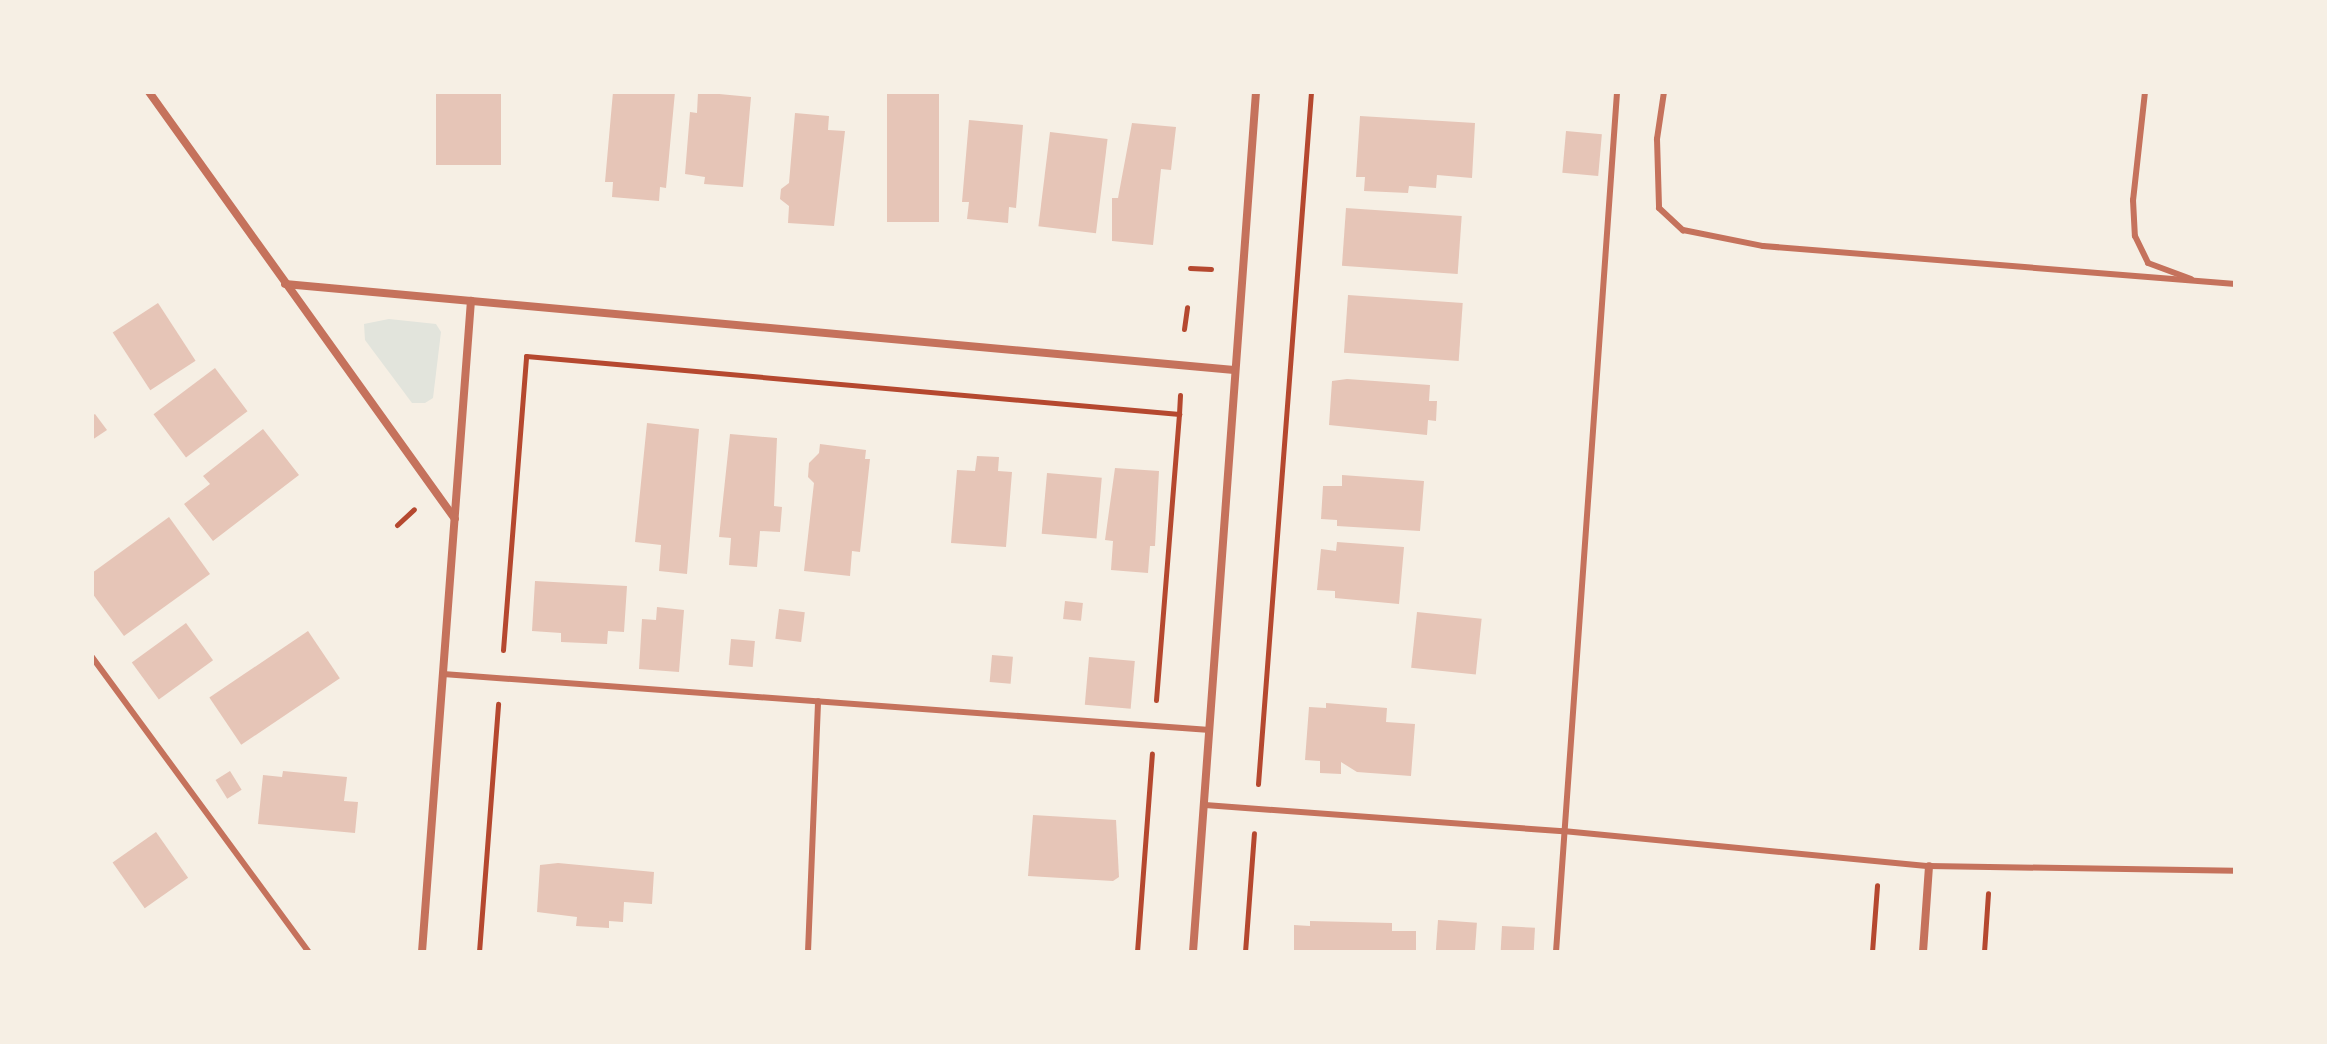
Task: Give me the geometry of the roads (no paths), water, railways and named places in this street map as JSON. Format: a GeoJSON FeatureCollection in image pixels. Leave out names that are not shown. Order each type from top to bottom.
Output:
{"type":"FeatureCollection","features":[{"type":"Feature","properties":{"kind":"street"},"geometry":{"type":"LineString","coordinates":[[149,92],[455,519]]}},
{"type":"Feature","properties":{"kind":"street"},"geometry":{"type":"LineString","coordinates":[[1193,952],[1256,92]]}},
{"type":"Feature","properties":{"kind":"street"},"geometry":{"type":"LineString","coordinates":[[285,284],[1234,370]]}},
{"type":"Feature","properties":{"kind":"street"},"geometry":{"type":"LineString","coordinates":[[422,952],[471,301]]}},
{"type":"Feature","properties":{"kind":"street"},"geometry":{"type":"LineString","coordinates":[[1923,952],[1929,866]]}},
{"type":"Feature","properties":{"kind":"lane"},"geometry":{"type":"LineString","coordinates":[[1556,952],[1617,92]]}},
{"type":"Feature","properties":{"kind":"lane"},"geometry":{"type":"LineString","coordinates":[[1664,92],[1657,139],[1659,208],[1683,230],[1763,246],[2235,284]]}},
{"type":"Feature","properties":{"kind":"lane"},"geometry":{"type":"LineString","coordinates":[[2145,92],[2133,200],[2135,236],[2148,263],[2198,282]]}},
{"type":"Feature","properties":{"kind":"lane"},"geometry":{"type":"LineString","coordinates":[[92,657],[309,952]]}},
{"type":"Feature","properties":{"kind":"lane"},"geometry":{"type":"LineString","coordinates":[[443,674],[1210,730]]}},
{"type":"Feature","properties":{"kind":"lane"},"geometry":{"type":"LineString","coordinates":[[808,952],[818,701]]}},
{"type":"Feature","properties":{"kind":"lane"},"geometry":{"type":"LineString","coordinates":[[1205,805],[1563,831],[1929,866],[2235,871]]}}]}
